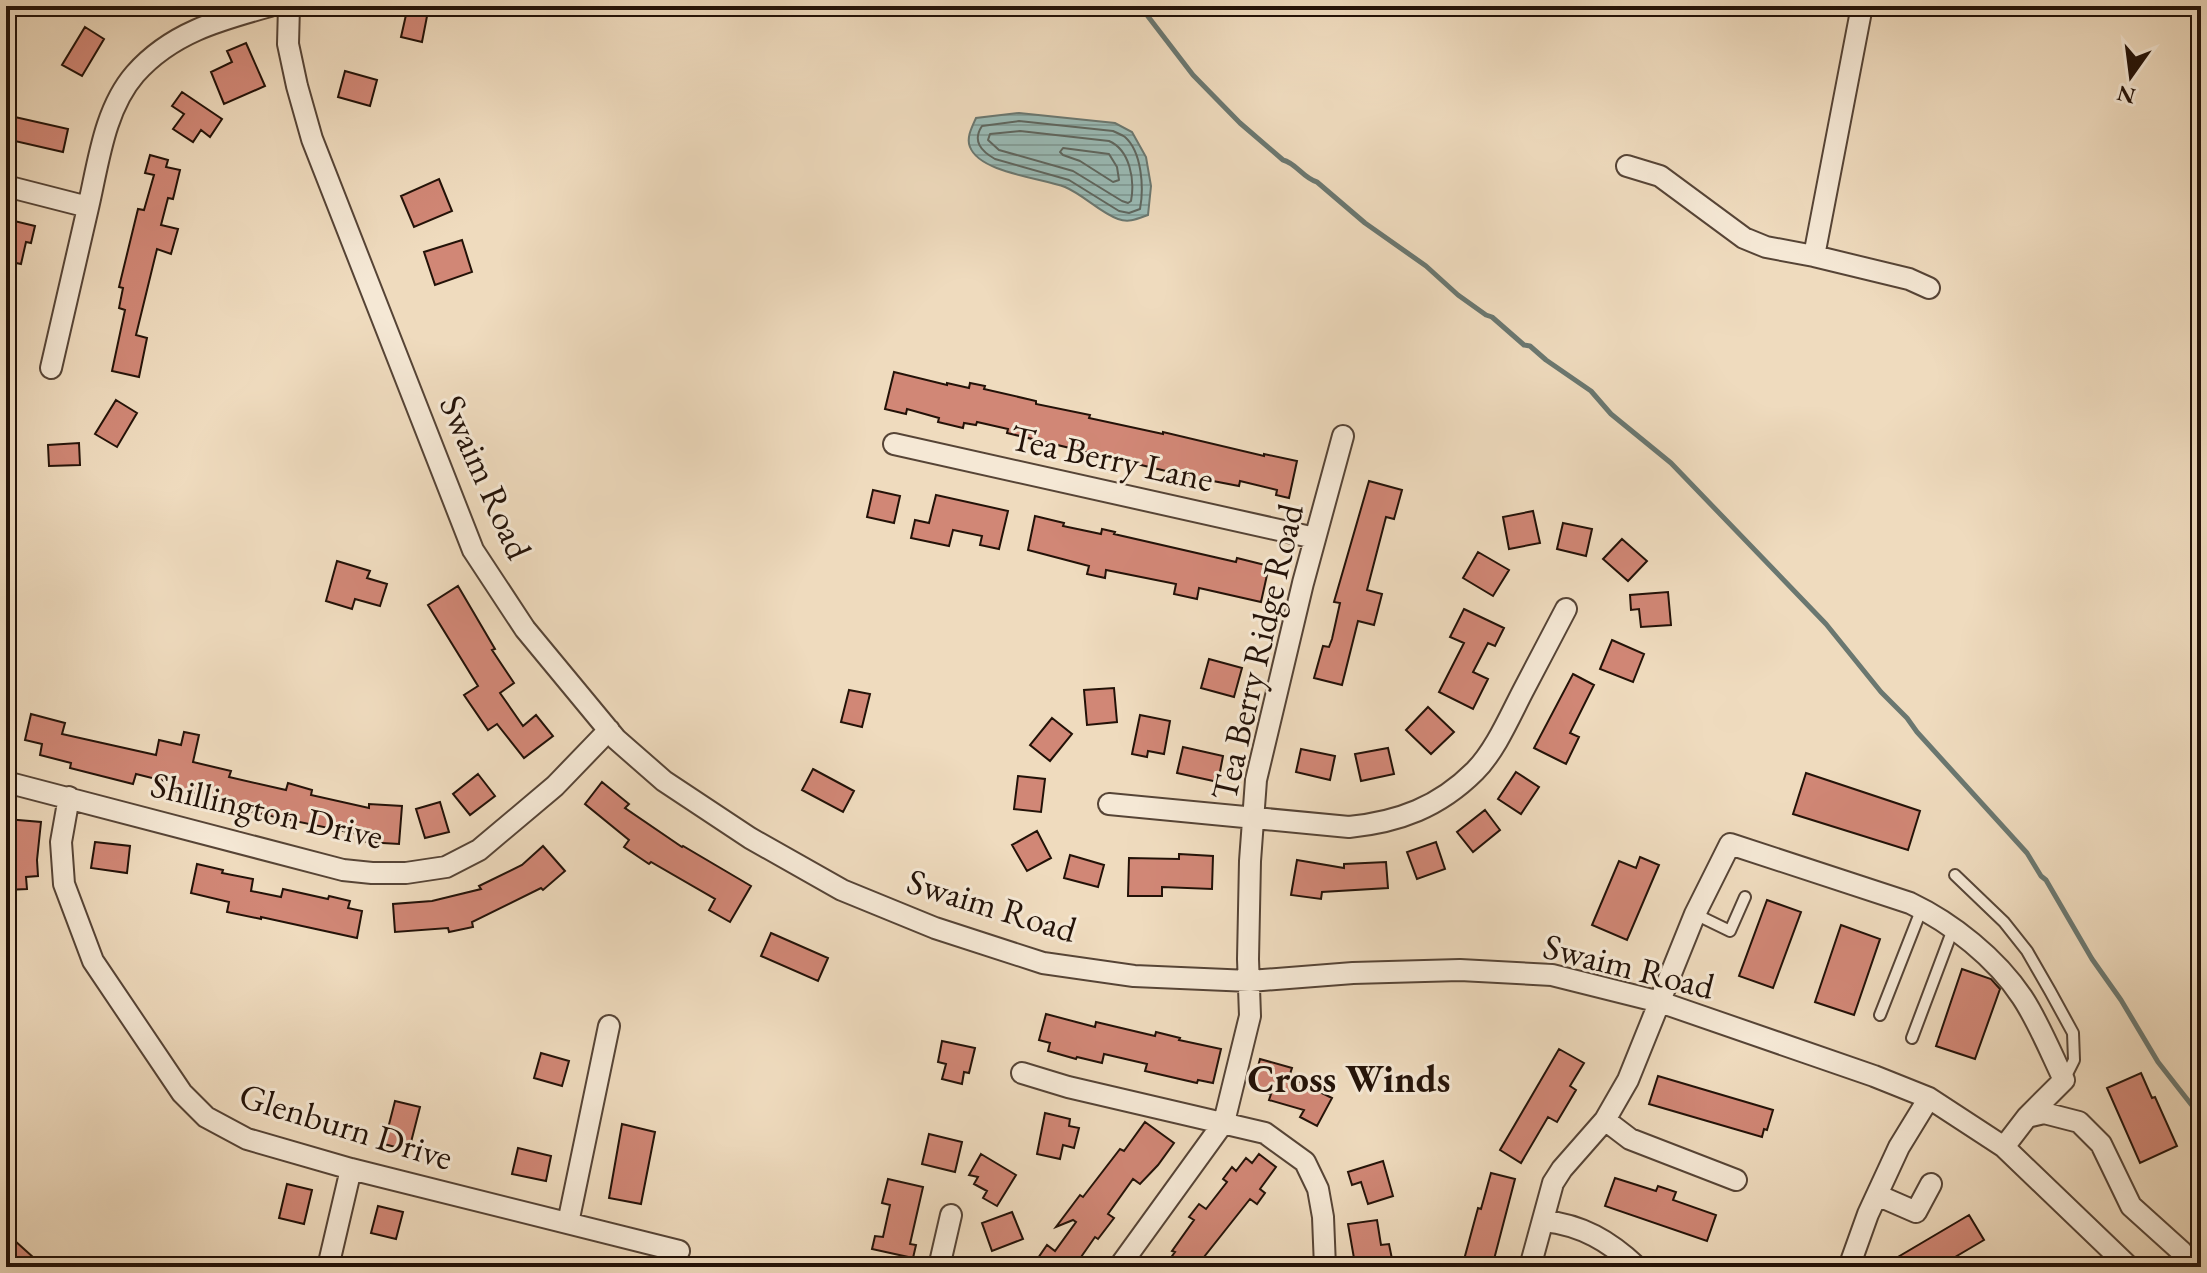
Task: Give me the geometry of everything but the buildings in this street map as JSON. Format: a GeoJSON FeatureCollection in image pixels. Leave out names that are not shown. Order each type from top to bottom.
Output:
{"type":"FeatureCollection","features":[{"type":"Feature","properties":{"kind":"street"},"geometry":{"type":"LineString","coordinates":[[51,368],[106,134],[114,109],[134,75],[151,58],[198,28],[270,6]]}},
{"type":"Feature","properties":{"kind":"street","name":"Swaim Road"},"geometry":{"type":"LineString","coordinates":[[289,6],[288,44],[312,139],[473,550],[525,629],[616,739],[664,781],[750,838],[842,890],[935,928],[1043,963],[1134,976],[1250,981],[1353,973],[1460,970],[1552,975],[1660,1002],[1929,1098],[2004,1147],[2129,1267]]}},
{"type":"Feature","properties":{"kind":"street"},"geometry":{"type":"LineString","coordinates":[[1814,256],[1862,6]]}},
{"type":"Feature","properties":{"kind":"street"},"geometry":{"type":"LineString","coordinates":[[1627,166],[1660,176],[1744,238],[1766,247],[1909,279],[1929,288]]}},
{"type":"Feature","properties":{"kind":"street"},"geometry":{"type":"LineString","coordinates":[[6,186],[88,207]]}},
{"type":"Feature","properties":{"kind":"street","name":"Tea Berry Ridge Road"},"geometry":{"type":"LineString","coordinates":[[1224,1122],[1250,1016],[1250,861],[1256,780],[1343,436]]}},
{"type":"Feature","properties":{"kind":"street","name":"Tea Berry Lane"},"geometry":{"type":"LineString","coordinates":[[894,444],[1315,538]]}},
{"type":"Feature","properties":{"kind":"street"},"geometry":{"type":"LineString","coordinates":[[1109,804],[1349,827],[1379,824],[1417,813],[1477,769],[1503,730],[1566,609]]}},
{"type":"Feature","properties":{"kind":"street","name":"Shillington Drive"},"geometry":{"type":"LineString","coordinates":[[6,782],[343,870],[406,873],[446,867],[479,850],[555,786],[609,730]]}},
{"type":"Feature","properties":{"kind":"street","name":"Glenburn Drive"},"geometry":{"type":"LineString","coordinates":[[69,797],[61,842],[64,884],[93,961],[182,1093],[206,1117],[247,1139],[351,1169],[679,1251]]}},
{"type":"Feature","properties":{"kind":"street"},"geometry":{"type":"LineString","coordinates":[[1530,1267],[1553,1183],[1605,1120],[1628,1080],[1695,914],[1730,844],[1922,908],[1985,952],[2023,997],[2064,1080],[2027,1117],[2004,1147]]}},
{"type":"Feature","properties":{"kind":"street"},"geometry":{"type":"LineString","coordinates":[[568,1223],[609,1026]]}},
{"type":"Feature","properties":{"kind":"street"},"geometry":{"type":"LineString","coordinates":[[1022,1073],[1068,1087],[1265,1133],[1305,1162],[1318,1189],[1323,1217],[1325,1267]]}},
{"type":"Feature","properties":{"kind":"street"},"geometry":{"type":"LineString","coordinates":[[1849,1267],[1899,1147],[1929,1098]]}},
{"type":"Feature","properties":{"kind":"street"},"geometry":{"type":"LineString","coordinates":[[2027,1117],[2044,1113],[2079,1122],[2101,1144],[2131,1206],[2182,1252]]}},
{"type":"Feature","properties":{"kind":"street"},"geometry":{"type":"LineString","coordinates":[[1605,1120],[1630,1139],[1736,1180]]}},
{"type":"Feature","properties":{"kind":"street"},"geometry":{"type":"LineString","coordinates":[[1119,1267],[1224,1122]]}},
{"type":"Feature","properties":{"kind":"street"},"geometry":{"type":"LineString","coordinates":[[328,1267],[351,1169]]}},
{"type":"Feature","properties":{"kind":"street"},"geometry":{"type":"LineString","coordinates":[[1877,1195],[1916,1212],[1931,1184]]}},
{"type":"Feature","properties":{"kind":"street"},"geometry":{"type":"LineString","coordinates":[[939,1267],[951,1215]]}},
{"type":"Feature","properties":{"kind":"street"},"geometry":{"type":"LineString","coordinates":[[1544,1221],[1563,1223],[1602,1238],[1637,1267]]}},
{"type":"Feature","properties":{"kind":"lane"},"geometry":{"type":"LineString","coordinates":[[1955,875],[2004,922],[2027,951],[2073,1033],[2074,1060],[2064,1080]]}},
{"type":"Feature","properties":{"kind":"lane"},"geometry":{"type":"LineString","coordinates":[[1695,914],[1730,931],[1745,897]]}},
{"type":"Feature","properties":{"kind":"lane"},"geometry":{"type":"LineString","coordinates":[[1880,1015],[1922,908]]}},
{"type":"Feature","properties":{"kind":"lane"},"geometry":{"type":"LineString","coordinates":[[1912,1038],[1953,929]]}},
{"type":"Feature","properties":{"kind":"water"},"geometry":{"type":"Polygon","coordinates":[[[1019,113],[1115,123],[1132,132],[1146,157],[1151,186],[1148,215],[1129,221],[1118,219],[1065,187],[998,169],[976,156],[969,140],[976,118],[1019,113]]]}},
{"type":"Feature","properties":{"kind":"waterway"},"geometry":{"type":"LineString","coordinates":[[1140,6],[1193,75],[1240,123],[1283,160],[1317,182],[1365,223],[1426,266],[1458,295],[1591,391],[1611,414],[1671,463],[1826,624],[1881,692],[2027,853],[2158,1062],[2201,1117]]}},
{"type":"Feature","properties":{"kind":"district","name":"Cross Winds"},"geometry":{"type":"Point","coordinates":[1349,1078]}}]}
